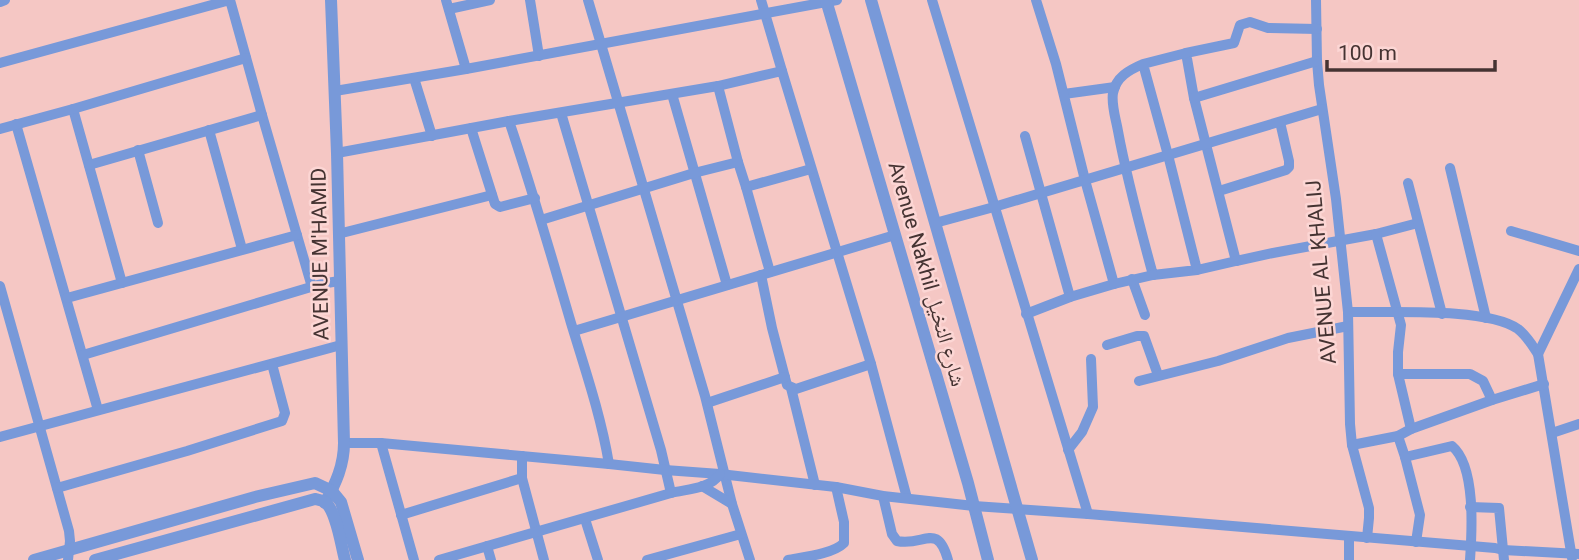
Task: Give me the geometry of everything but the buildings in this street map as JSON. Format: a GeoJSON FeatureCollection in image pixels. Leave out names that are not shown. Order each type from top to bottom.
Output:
{"type":"FeatureCollection","features":[{"type":"Feature","properties":{"kind":"street"},"geometry":{"type":"LineString","coordinates":[[0,2],[5,0]]}},
{"type":"Feature","properties":{"kind":"street"},"geometry":{"type":"LineString","coordinates":[[0,63],[230,0],[312,287]]}},
{"type":"Feature","properties":{"kind":"street","name":"AVENUE M'HAMID"},"geometry":{"type":"LineString","coordinates":[[328,497],[342,464],[344,443],[331,0]]}},
{"type":"Feature","properties":{"kind":"street"},"geometry":{"type":"LineString","coordinates":[[466,69],[447,4],[485,0]]}},
{"type":"Feature","properties":{"kind":"street"},"geometry":{"type":"LineString","coordinates":[[530,0],[539,56]]}},
{"type":"Feature","properties":{"kind":"street"},"geometry":{"type":"LineString","coordinates":[[588,0],[707,403],[723,475],[750,560]]}},
{"type":"Feature","properties":{"kind":"street"},"geometry":{"type":"LineString","coordinates":[[761,0],[871,364],[907,498]]}},
{"type":"Feature","properties":{"kind":"street","name":"Avenue Nakhil شارع النخيل"},"geometry":{"type":"LineString","coordinates":[[871,0],[1032,560]]}},
{"type":"Feature","properties":{"kind":"street"},"geometry":{"type":"LineString","coordinates":[[932,0],[1088,514]]}},
{"type":"Feature","properties":{"kind":"street"},"geometry":{"type":"LineString","coordinates":[[1036,0],[1045,24],[1114,284]]}},
{"type":"Feature","properties":{"kind":"street","name":"AVENUE AL KHALIJ"},"geometry":{"type":"LineString","coordinates":[[1316,0],[1317,61],[1348,312],[1350,424],[1352,445],[1369,508],[1367,538]]}},
{"type":"Feature","properties":{"kind":"street"},"geometry":{"type":"LineString","coordinates":[[335,91],[830,1]]}},
{"type":"Feature","properties":{"kind":"street","name":"Avenue Nakhil شارع النخيل"},"geometry":{"type":"LineString","coordinates":[[830,1],[988,560]]}},
{"type":"Feature","properties":{"kind":"street"},"geometry":{"type":"LineString","coordinates":[[1153,275],[1125,168],[1113,108],[1112,95],[1120,78],[1143,64],[1234,43],[1240,25],[1250,22],[1268,28],[1317,29]]}},
{"type":"Feature","properties":{"kind":"street"},"geometry":{"type":"LineString","coordinates":[[1186,53],[1194,98],[1236,261]]}},
{"type":"Feature","properties":{"kind":"street"},"geometry":{"type":"LineString","coordinates":[[0,129],[246,58]]}},
{"type":"Feature","properties":{"kind":"street"},"geometry":{"type":"LineString","coordinates":[[1194,98],[1317,61]]}},
{"type":"Feature","properties":{"kind":"street"},"geometry":{"type":"LineString","coordinates":[[1143,64],[1197,270]]}},
{"type":"Feature","properties":{"kind":"street"},"geometry":{"type":"LineString","coordinates":[[337,153],[718,86],[782,71]]}},
{"type":"Feature","properties":{"kind":"street"},"geometry":{"type":"LineString","coordinates":[[414,78],[432,136]]}},
{"type":"Feature","properties":{"kind":"street"},"geometry":{"type":"LineString","coordinates":[[718,86],[747,187],[766,274],[772,328],[785,377],[791,388],[815,485]]}},
{"type":"Feature","properties":{"kind":"street"},"geometry":{"type":"LineString","coordinates":[[1064,94],[1115,87]]}},
{"type":"Feature","properties":{"kind":"street"},"geometry":{"type":"LineString","coordinates":[[672,94],[727,285]]}},
{"type":"Feature","properties":{"kind":"street"},"geometry":{"type":"LineString","coordinates":[[73,109],[122,283]]}},
{"type":"Feature","properties":{"kind":"street"},"geometry":{"type":"LineString","coordinates":[[935,223],[1322,109]]}},
{"type":"Feature","properties":{"kind":"street"},"geometry":{"type":"LineString","coordinates":[[561,113],[662,450],[671,493]]}},
{"type":"Feature","properties":{"kind":"street"},"geometry":{"type":"LineString","coordinates":[[89,165],[262,115]]}},
{"type":"Feature","properties":{"kind":"street"},"geometry":{"type":"LineString","coordinates":[[509,121],[574,331],[606,441],[609,464]]}},
{"type":"Feature","properties":{"kind":"street"},"geometry":{"type":"LineString","coordinates":[[1219,191],[1289,167],[1280,122]]}},
{"type":"Feature","properties":{"kind":"street"},"geometry":{"type":"LineString","coordinates":[[16,124],[98,410]]}},
{"type":"Feature","properties":{"kind":"street"},"geometry":{"type":"LineString","coordinates":[[471,128],[495,204],[500,207],[535,198]]}},
{"type":"Feature","properties":{"kind":"street"},"geometry":{"type":"LineString","coordinates":[[209,130],[242,249]]}},
{"type":"Feature","properties":{"kind":"street"},"geometry":{"type":"LineString","coordinates":[[1025,136],[1070,297]]}},
{"type":"Feature","properties":{"kind":"street"},"geometry":{"type":"LineString","coordinates":[[138,150],[159,223]]}},
{"type":"Feature","properties":{"kind":"street"},"geometry":{"type":"LineString","coordinates":[[541,220],[738,162]]}},
{"type":"Feature","properties":{"kind":"street"},"geometry":{"type":"LineString","coordinates":[[1450,168],[1486,318]]}},
{"type":"Feature","properties":{"kind":"street"},"geometry":{"type":"LineString","coordinates":[[747,187],[811,169]]}},
{"type":"Feature","properties":{"kind":"street"},"geometry":{"type":"LineString","coordinates":[[1408,183],[1442,314]]}},
{"type":"Feature","properties":{"kind":"street"},"geometry":{"type":"LineString","coordinates":[[338,234],[492,195]]}},
{"type":"Feature","properties":{"kind":"street"},"geometry":{"type":"LineString","coordinates":[[1026,314],[1089,290],[1132,279],[1197,270],[1377,234],[1418,223]]}},
{"type":"Feature","properties":{"kind":"street"},"geometry":{"type":"LineString","coordinates":[[1511,231],[1579,251]]}},
{"type":"Feature","properties":{"kind":"street"},"geometry":{"type":"LineString","coordinates":[[1377,234],[1401,325],[1398,374],[1411,429]]}},
{"type":"Feature","properties":{"kind":"street"},"geometry":{"type":"LineString","coordinates":[[67,298],[297,235]]}},
{"type":"Feature","properties":{"kind":"street"},"geometry":{"type":"LineString","coordinates":[[574,331],[895,235]]}},
{"type":"Feature","properties":{"kind":"street"},"geometry":{"type":"LineString","coordinates":[[1538,354],[1579,269]]}},
{"type":"Feature","properties":{"kind":"street"},"geometry":{"type":"LineString","coordinates":[[1132,279],[1144,315]]}},
{"type":"Feature","properties":{"kind":"street"},"geometry":{"type":"LineString","coordinates":[[83,355],[331,281],[339,281]]}},
{"type":"Feature","properties":{"kind":"street"},"geometry":{"type":"LineString","coordinates":[[0,286],[69,531],[69,555]]}},
{"type":"Feature","properties":{"kind":"street"},"geometry":{"type":"LineString","coordinates":[[344,443],[381,443],[723,475],[974,506],[1471,546],[1504,555],[1574,556],[1538,354],[1526,337],[1503,321],[1486,318],[1398,312],[1348,312]]}},
{"type":"Feature","properties":{"kind":"street"},"geometry":{"type":"LineString","coordinates":[[1139,381],[1287,338],[1348,326]]}},
{"type":"Feature","properties":{"kind":"street"},"geometry":{"type":"LineString","coordinates":[[1107,345],[1144,335],[1158,375]]}},
{"type":"Feature","properties":{"kind":"street"},"geometry":{"type":"LineString","coordinates":[[0,437],[341,345]]}},
{"type":"Feature","properties":{"kind":"street"},"geometry":{"type":"LineString","coordinates":[[1069,450],[1082,432],[1093,407],[1091,359]]}},
{"type":"Feature","properties":{"kind":"street"},"geometry":{"type":"LineString","coordinates":[[791,388],[871,364]]}},
{"type":"Feature","properties":{"kind":"street"},"geometry":{"type":"LineString","coordinates":[[57,488],[282,421],[285,414],[272,365]]}},
{"type":"Feature","properties":{"kind":"street"},"geometry":{"type":"LineString","coordinates":[[1398,374],[1470,374],[1483,381],[1492,400]]}},
{"type":"Feature","properties":{"kind":"street"},"geometry":{"type":"LineString","coordinates":[[707,403],[785,377]]}},
{"type":"Feature","properties":{"kind":"street"},"geometry":{"type":"LineString","coordinates":[[1352,445],[1398,436],[1492,400],[1544,384]]}},
{"type":"Feature","properties":{"kind":"street"},"geometry":{"type":"LineString","coordinates":[[1552,433],[1579,424]]}},
{"type":"Feature","properties":{"kind":"street"},"geometry":{"type":"LineString","coordinates":[[1398,436],[1420,515],[1416,542]]}},
{"type":"Feature","properties":{"kind":"street"},"geometry":{"type":"LineString","coordinates":[[381,443],[414,560]]}},
{"type":"Feature","properties":{"kind":"street"},"geometry":{"type":"LineString","coordinates":[[1405,457],[1452,446],[1459,452],[1467,472],[1470,560]]}},
{"type":"Feature","properties":{"kind":"street"},"geometry":{"type":"LineString","coordinates":[[522,456],[522,478],[544,560]]}},
{"type":"Feature","properties":{"kind":"street"},"geometry":{"type":"LineString","coordinates":[[443,559],[702,486],[723,475]]}},
{"type":"Feature","properties":{"kind":"street"},"geometry":{"type":"LineString","coordinates":[[401,515],[522,478]]}},
{"type":"Feature","properties":{"kind":"street"},"geometry":{"type":"LineString","coordinates":[[34,560],[69,555],[309,484],[320,485],[328,497],[345,560]]}},
{"type":"Feature","properties":{"kind":"street"},"geometry":{"type":"LineString","coordinates":[[702,486],[732,504]]}},
{"type":"Feature","properties":{"kind":"street"},"geometry":{"type":"LineString","coordinates":[[788,560],[808,558],[840,547],[844,542],[844,522],[836,487]]}},
{"type":"Feature","properties":{"kind":"street"},"geometry":{"type":"LineString","coordinates":[[883,496],[892,534],[897,541],[905,543],[928,538],[937,539],[943,544],[948,560]]}},
{"type":"Feature","properties":{"kind":"street"},"geometry":{"type":"LineString","coordinates":[[95,560],[308,500],[328,497],[341,502],[358,560]]}},
{"type":"Feature","properties":{"kind":"street"},"geometry":{"type":"LineString","coordinates":[[1470,506],[1499,508],[1504,555]]}},
{"type":"Feature","properties":{"kind":"street"},"geometry":{"type":"LineString","coordinates":[[585,519],[598,560]]}},
{"type":"Feature","properties":{"kind":"street"},"geometry":{"type":"LineString","coordinates":[[647,560],[690,555],[741,534]]}},
{"type":"Feature","properties":{"kind":"street"},"geometry":{"type":"LineString","coordinates":[[1349,537],[1349,560]]}},
{"type":"Feature","properties":{"kind":"street"},"geometry":{"type":"LineString","coordinates":[[487,546],[491,560]]}}]}
